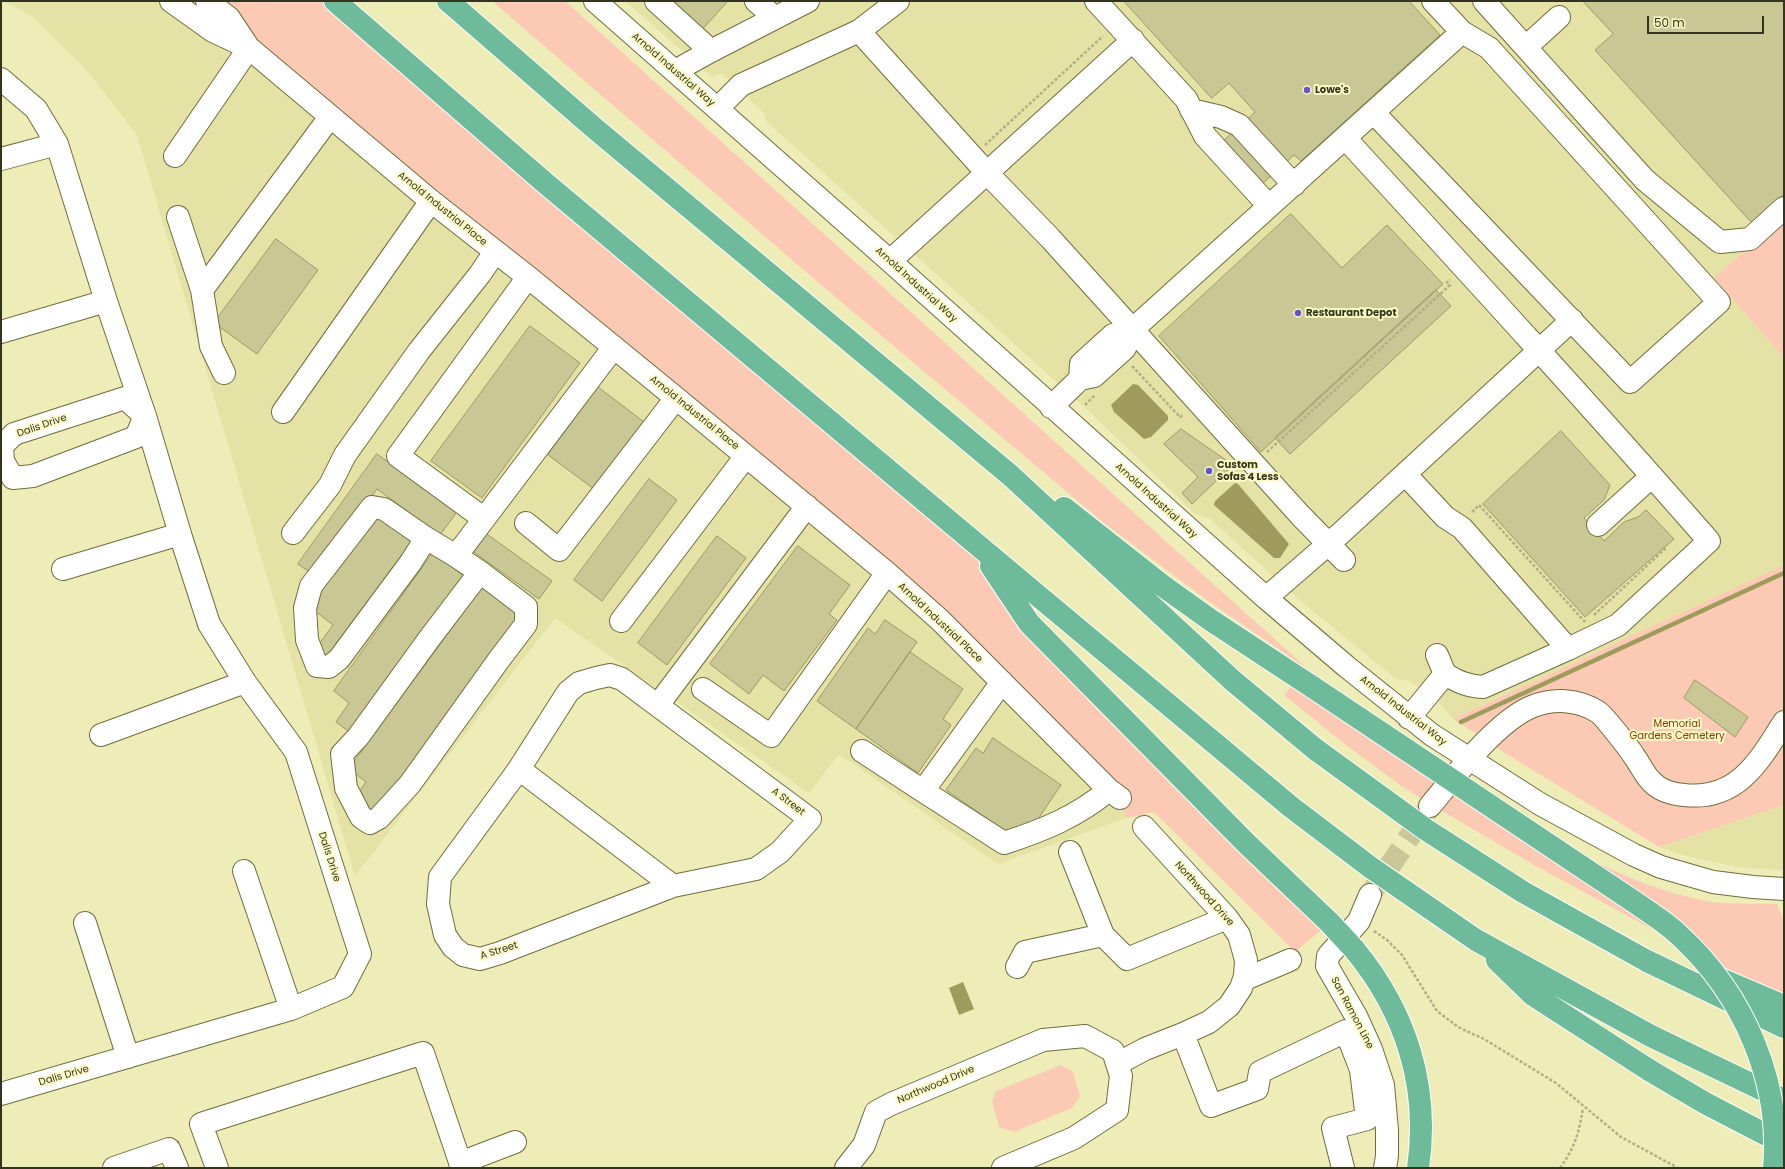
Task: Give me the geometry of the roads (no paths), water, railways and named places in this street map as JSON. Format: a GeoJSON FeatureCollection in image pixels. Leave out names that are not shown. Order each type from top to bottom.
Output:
{"type":"FeatureCollection","features":[{"type":"Feature","properties":{"kind":"highway"},"geometry":{"type":"LineString","coordinates":[[335,1],[544,182],[976,544],[1291,807],[1370,867],[1476,940],[1651,1036],[1784,1100]]}},
{"type":"Feature","properties":{"kind":"highway"},"geometry":{"type":"LineString","coordinates":[[448,1],[593,127],[1010,475],[1232,680],[1315,749],[1404,814],[1460,852],[1529,895],[1647,961],[1784,1027]]}},
{"type":"Feature","properties":{"kind":"highway"},"geometry":{"type":"LineString","coordinates":[[1010,475],[1063,507],[1163,586],[1212,621],[1639,905],[1680,936],[1698,954],[1729,994],[1753,1040],[1762,1064],[1772,1114],[1775,1139],[1774,1168]]}},
{"type":"Feature","properties":{"kind":"highway"},"geometry":{"type":"LineString","coordinates":[[976,544],[1029,623],[1246,843],[1330,923],[1370,968],[1383,987],[1404,1032],[1412,1056],[1419,1089],[1420,1125],[1418,1168]]}},
{"type":"Feature","properties":{"kind":"highway"},"geometry":{"type":"LineString","coordinates":[[1460,852],[1654,948],[1784,1006]]}},
{"type":"Feature","properties":{"kind":"highway"},"geometry":{"type":"LineString","coordinates":[[1476,940],[1533,995],[1649,1070],[1705,1103],[1784,1144]]}},
{"type":"Feature","properties":{"kind":"street","name":"Arnold Industrial Place"},"geometry":{"type":"LineString","coordinates":[[170,1],[213,31],[249,48],[431,201],[614,347],[887,573],[940,620],[1115,794],[1040,831],[1004,843],[922,791]]}},
{"type":"Feature","properties":{"kind":"street","name":"Arnold Industrial Place"},"geometry":{"type":"LineString","coordinates":[[207,1],[229,18],[249,48]]}},
{"type":"Feature","properties":{"kind":"street","name":"Arnold Industrial Way"},"geometry":{"type":"LineString","coordinates":[[595,1],[890,261],[1051,407],[1266,598],[1409,718],[1469,759],[1540,804],[1634,855],[1661,867],[1713,882],[1753,887],[1784,888]]}},
{"type":"Feature","properties":{"kind":"street"},"geometry":{"type":"LineString","coordinates":[[656,1],[711,51]]}},
{"type":"Feature","properties":{"kind":"street"},"geometry":{"type":"LineString","coordinates":[[756,1],[775,18]]}},
{"type":"Feature","properties":{"kind":"street"},"geometry":{"type":"LineString","coordinates":[[675,71],[808,1]]}},
{"type":"Feature","properties":{"kind":"street"},"geometry":{"type":"LineString","coordinates":[[718,108],[741,85],[859,31],[898,1]]}},
{"type":"Feature","properties":{"kind":"street"},"geometry":{"type":"LineString","coordinates":[[1096,1],[1186,99],[1205,136],[1269,206]]}},
{"type":"Feature","properties":{"kind":"street"},"geometry":{"type":"LineString","coordinates":[[1374,113],[1630,382],[1719,302],[1489,48],[1462,32],[1433,1]]}},
{"type":"Feature","properties":{"kind":"street"},"geometry":{"type":"LineString","coordinates":[[1484,1],[1645,180],[1720,242],[1750,239],[1784,208]]}},
{"type":"Feature","properties":{"kind":"street"},"geometry":{"type":"LineString","coordinates":[[1526,47],[1559,17]]}},
{"type":"Feature","properties":{"kind":"street"},"geometry":{"type":"LineString","coordinates":[[859,31],[987,173],[1050,238],[1132,330],[1344,560]]}},
{"type":"Feature","properties":{"kind":"street"},"geometry":{"type":"LineString","coordinates":[[1051,407],[1080,379],[1094,376],[1120,353],[1125,348],[1132,330],[1269,206],[1346,139],[1462,32]]}},
{"type":"Feature","properties":{"kind":"street"},"geometry":{"type":"LineString","coordinates":[[890,261],[1133,40]]}},
{"type":"Feature","properties":{"kind":"street"},"geometry":{"type":"LineString","coordinates":[[175,156],[249,48]]}},
{"type":"Feature","properties":{"kind":"street","name":"Dalis Drive"},"geometry":{"type":"LineString","coordinates":[[1,79],[36,109],[57,144],[106,301],[145,416],[180,534],[209,624],[245,682],[296,752],[360,954],[343,987],[291,1009],[1,1094]]}},
{"type":"Feature","properties":{"kind":"street"},"geometry":{"type":"LineString","coordinates":[[1192,110],[1221,117],[1239,125],[1294,185]]}},
{"type":"Feature","properties":{"kind":"street"},"geometry":{"type":"LineString","coordinates":[[202,290],[330,117]]}},
{"type":"Feature","properties":{"kind":"street"},"geometry":{"type":"LineString","coordinates":[[1346,139],[1580,394],[1709,541],[1618,625],[1483,687],[1458,683],[1441,665],[1409,718]]}},
{"type":"Feature","properties":{"kind":"street"},"geometry":{"type":"LineString","coordinates":[[1,159],[57,144]]}},
{"type":"Feature","properties":{"kind":"street"},"geometry":{"type":"LineString","coordinates":[[283,412],[431,201]]}},
{"type":"Feature","properties":{"kind":"street"},"geometry":{"type":"LineString","coordinates":[[178,217],[202,290],[211,346],[224,373]]}},
{"type":"Feature","properties":{"kind":"street"},"geometry":{"type":"LineString","coordinates":[[293,532],[330,485],[345,456],[419,351],[480,274],[495,252]]}},
{"type":"Feature","properties":{"kind":"street"},"geometry":{"type":"LineString","coordinates":[[483,518],[398,456],[528,277]]}},
{"type":"Feature","properties":{"kind":"street"},"geometry":{"type":"LineString","coordinates":[[1,332],[106,301]]}},
{"type":"Feature","properties":{"kind":"street"},"geometry":{"type":"LineString","coordinates":[[1266,598],[1328,544],[1572,320]]}},
{"type":"Feature","properties":{"kind":"street"},"geometry":{"type":"LineString","coordinates":[[456,556],[483,518],[614,347]]}},
{"type":"Feature","properties":{"kind":"street","name":"Dalis Drive"},"geometry":{"type":"LineString","coordinates":[[125,398],[145,416],[136,437],[33,476],[13,478],[3,461],[2,446],[14,434],[125,398]]}},
{"type":"Feature","properties":{"kind":"street"},"geometry":{"type":"LineString","coordinates":[[526,523],[559,550],[676,398]]}},
{"type":"Feature","properties":{"kind":"street"},"geometry":{"type":"LineString","coordinates":[[621,621],[746,456]]}},
{"type":"Feature","properties":{"kind":"street"},"geometry":{"type":"LineString","coordinates":[[1405,474],[1445,517],[1462,528],[1568,648]]}},
{"type":"Feature","properties":{"kind":"street"},"geometry":{"type":"LineString","coordinates":[[1598,525],[1652,476]]}},
{"type":"Feature","properties":{"kind":"street"},"geometry":{"type":"LineString","coordinates":[[658,705],[807,506]]}},
{"type":"Feature","properties":{"kind":"street"},"geometry":{"type":"LineString","coordinates":[[426,538],[411,562],[340,659],[329,667],[317,666],[307,640],[305,608],[311,586],[372,507],[384,509],[426,538],[480,572],[526,608],[526,624],[410,784],[379,818],[370,823],[361,816],[346,788],[342,754],[358,736],[419,651],[480,572]]}},
{"type":"Feature","properties":{"kind":"street"},"geometry":{"type":"LineString","coordinates":[[63,569],[180,534]]}},
{"type":"Feature","properties":{"kind":"street"},"geometry":{"type":"LineString","coordinates":[[703,689],[771,736],[887,573]]}},
{"type":"Feature","properties":{"kind":"street","name":"A Street"},"geometry":{"type":"LineString","coordinates":[[610,675],[622,679],[658,705],[810,819],[780,852],[756,869],[673,886],[500,953],[480,959],[463,955],[453,947],[445,934],[438,904],[440,877],[519,769],[568,692],[579,683],[610,675]]}},
{"type":"Feature","properties":{"kind":"street"},"geometry":{"type":"LineString","coordinates":[[101,735],[245,682]]}},
{"type":"Feature","properties":{"kind":"street"},"geometry":{"type":"LineString","coordinates":[[862,751],[922,791],[1002,682]]}},
{"type":"Feature","properties":{"kind":"street"},"geometry":{"type":"LineString","coordinates":[[1430,806],[1469,759],[1507,722],[1531,707],[1554,700],[1579,703],[1599,712],[1634,755],[1651,782],[1671,794],[1698,796],[1730,787],[1748,774],[1784,722]]}},
{"type":"Feature","properties":{"kind":"street"},"geometry":{"type":"LineString","coordinates":[[519,769],[673,886]]}},
{"type":"Feature","properties":{"kind":"street","name":"Northwood Drive"},"geometry":{"type":"LineString","coordinates":[[1117,1064],[1146,1049],[1208,1022],[1229,1006],[1241,988],[1245,976],[1246,960],[1239,935],[1227,918],[1144,827]]}},
{"type":"Feature","properties":{"kind":"street"},"geometry":{"type":"LineString","coordinates":[[1070,852],[1103,935],[1127,959],[1227,918]]}},
{"type":"Feature","properties":{"kind":"street"},"geometry":{"type":"LineString","coordinates":[[244,870],[291,1009]]}},
{"type":"Feature","properties":{"kind":"street","name":"San Ramon Line"},"geometry":{"type":"LineString","coordinates":[[1370,895],[1359,920],[1333,949],[1328,956],[1326,966],[1356,1016],[1372,1049],[1383,1085],[1387,1130],[1387,1156],[1385,1168]]}},
{"type":"Feature","properties":{"kind":"street"},"geometry":{"type":"LineString","coordinates":[[85,923],[128,1057]]}},
{"type":"Feature","properties":{"kind":"street"},"geometry":{"type":"LineString","coordinates":[[1017,967],[1025,952],[1103,935]]}},
{"type":"Feature","properties":{"kind":"street"},"geometry":{"type":"LineString","coordinates":[[1245,976],[1250,977],[1290,960]]}},
{"type":"Feature","properties":{"kind":"street"},"geometry":{"type":"LineString","coordinates":[[1183,1034],[1211,1106],[1257,1089],[1260,1072],[1346,1031],[1361,1070],[1367,1119],[1333,1128],[1343,1168]]}},
{"type":"Feature","properties":{"kind":"street","name":"Northwood Drive"},"geometry":{"type":"LineString","coordinates":[[846,1168],[864,1145],[876,1112],[890,1104],[1043,1040],[1085,1036],[1113,1051],[1121,1076],[1117,1110],[1074,1138],[1003,1168]]}},
{"type":"Feature","properties":{"kind":"street"},"geometry":{"type":"LineString","coordinates":[[217,1168],[201,1124],[423,1053],[461,1165],[514,1142]]}},
{"type":"Feature","properties":{"kind":"street"},"geometry":{"type":"LineString","coordinates":[[114,1168],[169,1149],[177,1168]]}},
{"type":"Feature","properties":{"kind":"waterway"},"geometry":{"type":"LineString","coordinates":[[1461,722],[1784,573]]}},
{"type":"Feature","properties":{"kind":"tunnel"},"geometry":{"type":"LineString","coordinates":[[1370,895],[1429,808]]}},
{"type":"Feature","properties":{"kind":"place","name":"Lowe's"},"geometry":{"type":"Point","coordinates":[1307,90]}},
{"type":"Feature","properties":{"kind":"place","name":"Restaurant Depot"},"geometry":{"type":"Point","coordinates":[1298,313]}},
{"type":"Feature","properties":{"kind":"place","name":"Custom Sofas 4 Less"},"geometry":{"type":"Point","coordinates":[1209,471]}},
{"type":"Feature","properties":{"kind":"park label","name":"Memorial Gardens Cemetery"},"geometry":{"type":"Point","coordinates":[1677,730]}}]}
